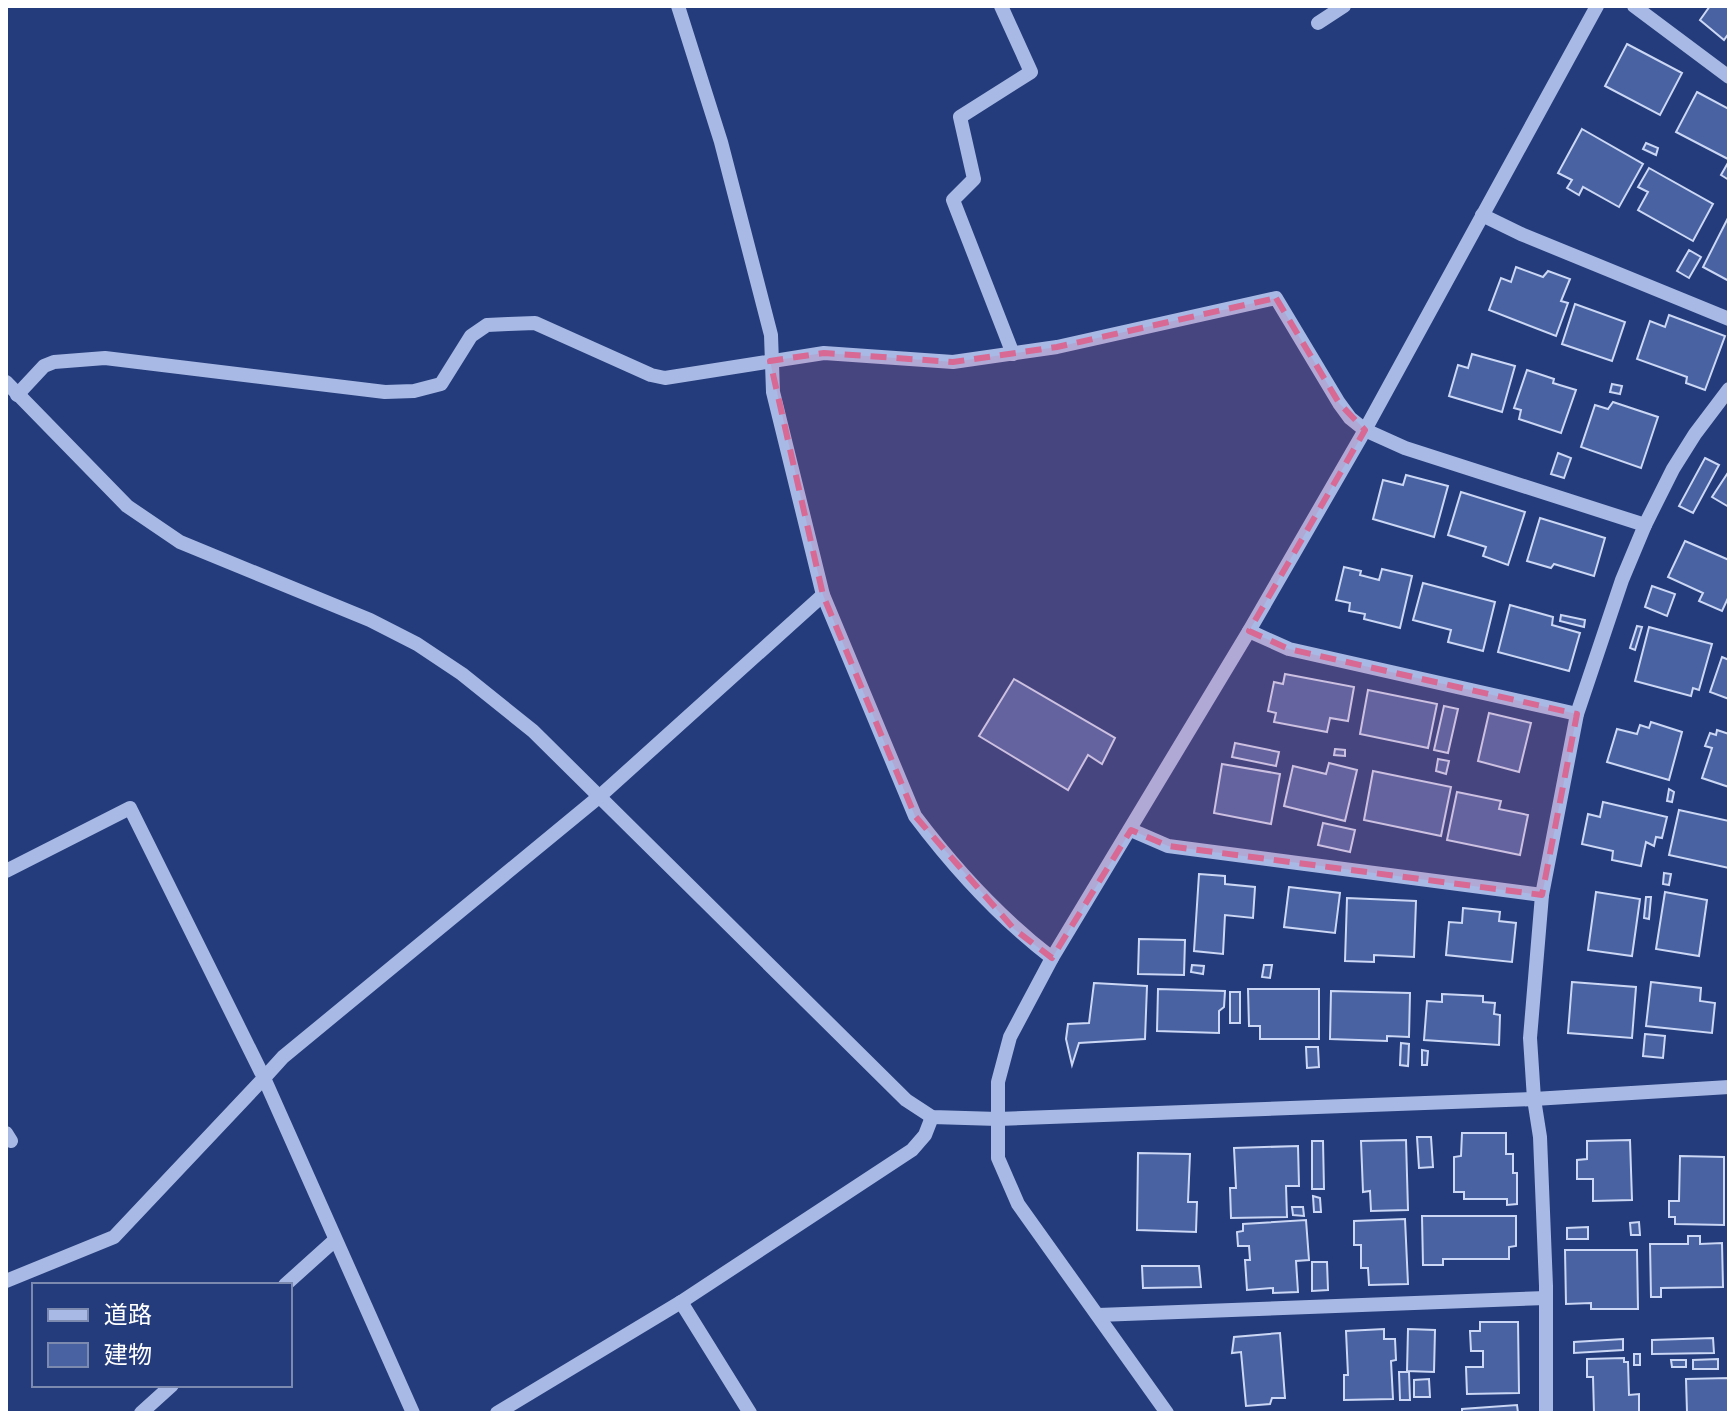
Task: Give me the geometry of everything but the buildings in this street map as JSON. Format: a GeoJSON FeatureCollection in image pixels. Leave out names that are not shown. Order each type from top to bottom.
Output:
{"type":"FeatureCollection","features":[{"type":"Feature","properties":{"kind":"street"},"geometry":{"type":"LineString","coordinates":[[678,6],[721,142],[768,321],[773,392],[823,595],[915,816],[1014,929],[1052,958]]}},
{"type":"Feature","properties":{"kind":"street"},"geometry":{"type":"LineString","coordinates":[[1001,6],[1031,72],[960,117],[974,179],[953,200],[1013,354]]}},
{"type":"Feature","properties":{"kind":"street"},"geometry":{"type":"LineString","coordinates":[[1318,23],[1344,6]]}},
{"type":"Feature","properties":{"kind":"street"},"geometry":{"type":"LineString","coordinates":[[1167,1413],[1018,1204],[998,1158],[998,1082],[1010,1037],[1052,958],[1249,631],[1365,430],[1597,6]]}},
{"type":"Feature","properties":{"kind":"street"},"geometry":{"type":"LineString","coordinates":[[1634,6],[1729,77]]}},
{"type":"Feature","properties":{"kind":"street"},"geometry":{"type":"LineString","coordinates":[[1482,215],[1729,319]]}},
{"type":"Feature","properties":{"kind":"street"},"geometry":{"type":"LineString","coordinates":[[17,395],[44,366],[54,362],[105,358],[385,392],[414,391],[441,384],[471,336],[487,325],[535,323],[651,375],[665,378],[824,353],[953,362],[1057,347],[1276,298],[1339,403],[1350,418],[1365,430],[1405,448],[1645,525]]}},
{"type":"Feature","properties":{"kind":"street"},"geometry":{"type":"LineString","coordinates":[[6,382],[127,506],[180,542],[370,620],[417,644],[462,674],[533,731],[906,1100],[932,1117],[998,1119],[1534,1099],[1729,1087]]}},
{"type":"Feature","properties":{"kind":"street"},"geometry":{"type":"LineString","coordinates":[[1546,1413],[1546,1298],[1540,1137],[1530,1038],[1542,895],[1577,714],[1622,580],[1673,469],[1729,389]]}},
{"type":"Feature","properties":{"kind":"street"},"geometry":{"type":"LineString","coordinates":[[6,1281],[114,1237],[283,1057],[600,796],[823,595]]}},
{"type":"Feature","properties":{"kind":"street"},"geometry":{"type":"LineString","coordinates":[[1249,631],[1289,649],[1577,714]]}},
{"type":"Feature","properties":{"kind":"street"},"geometry":{"type":"LineString","coordinates":[[8,866],[130,808],[264,1078],[413,1413]]}},
{"type":"Feature","properties":{"kind":"street"},"geometry":{"type":"LineString","coordinates":[[1131,830],[1168,846],[1542,895]]}},
{"type":"Feature","properties":{"kind":"street"},"geometry":{"type":"LineString","coordinates":[[497,1413],[522,1406],[912,1150],[925,1135],[932,1117]]}},
{"type":"Feature","properties":{"kind":"street"},"geometry":{"type":"LineString","coordinates":[[287,1283],[335,1240]]}},
{"type":"Feature","properties":{"kind":"street"},"geometry":{"type":"LineString","coordinates":[[1098,1315],[1546,1298]]}},
{"type":"Feature","properties":{"kind":"street"},"geometry":{"type":"LineString","coordinates":[[681,1302],[750,1413]]}},
{"type":"Feature","properties":{"kind":"street"},"geometry":{"type":"LineString","coordinates":[[141,1413],[170,1387]]}},
{"type":"Feature","properties":{"kind":"highlighted area"},"geometry":{"type":"Polygon","coordinates":[[[1276,298],[1339,403],[1365,430],[1249,631],[1289,649],[1577,714],[1542,895],[1168,846],[1131,830],[1052,958],[1014,929],[915,816],[823,595],[770,361],[824,353],[953,362],[1057,347],[1276,298]]]}}]}
